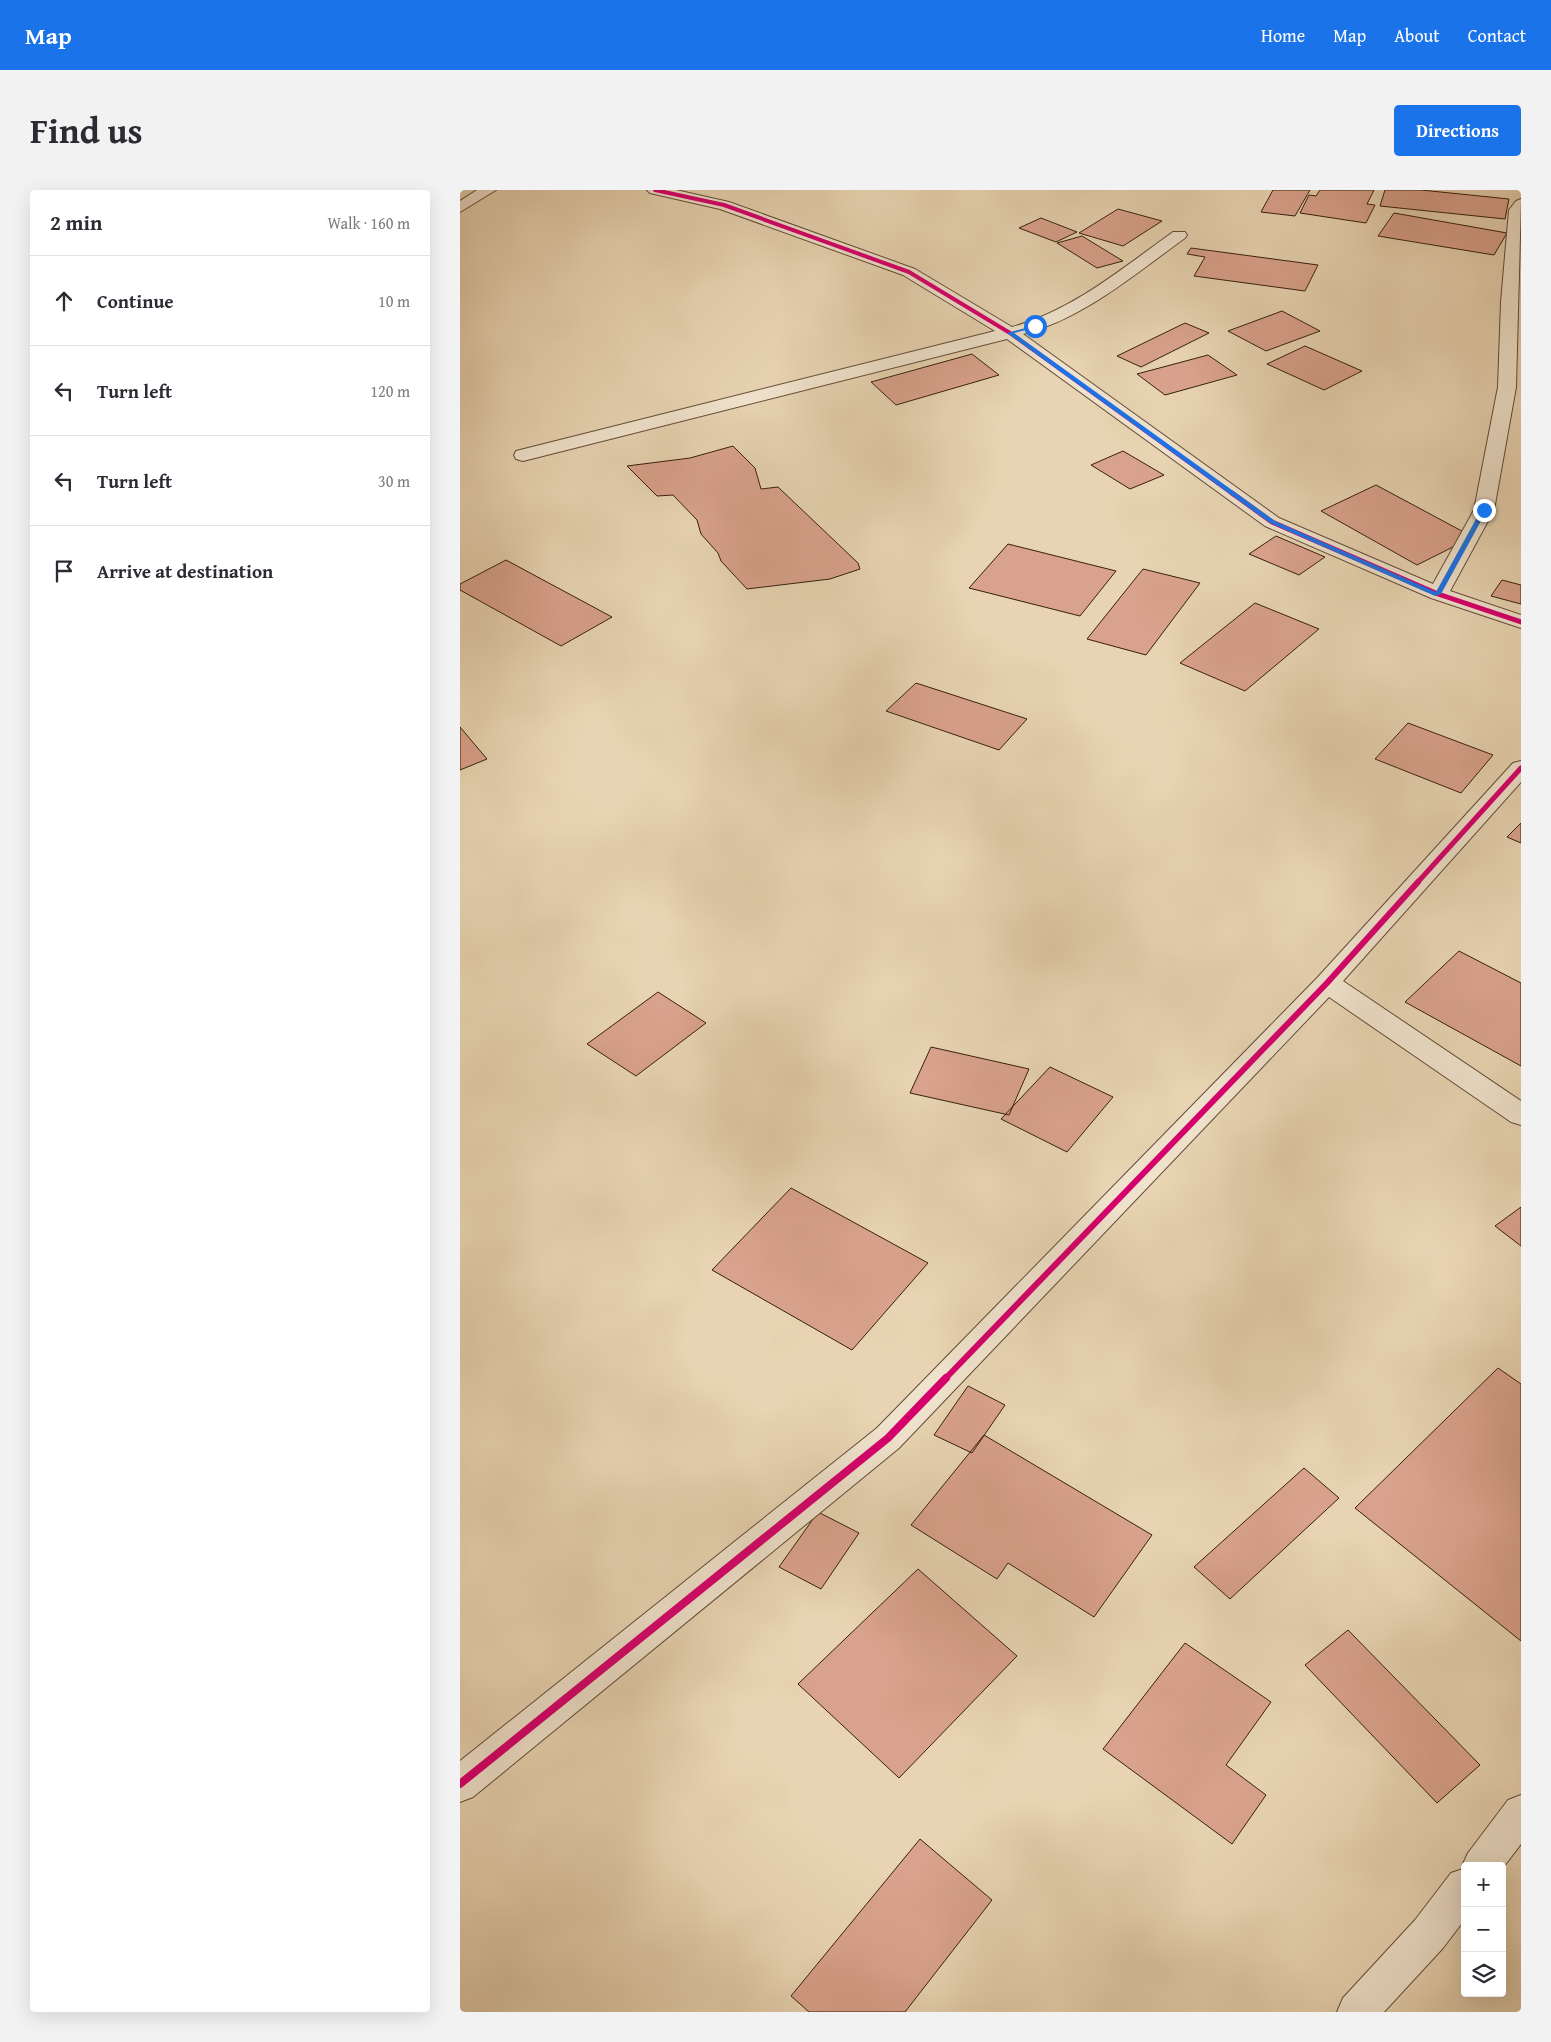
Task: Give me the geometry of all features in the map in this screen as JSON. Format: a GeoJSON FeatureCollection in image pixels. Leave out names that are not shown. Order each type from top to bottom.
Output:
{"type":"FeatureCollection","features":[{"type":"Feature","properties":{"kind":"street"},"geometry":{"type":"LineString","coordinates":[[460,207],[488,190]]}},
{"type":"Feature","properties":{"kind":"street"},"geometry":{"type":"LineString","coordinates":[[655,190],[724,205],[909,272],[1010,333],[1272,522],[1438,594],[1521,622]]}},
{"type":"Feature","properties":{"kind":"street"},"geometry":{"type":"LineString","coordinates":[[724,205],[740,192]]}},
{"type":"Feature","properties":{"kind":"street"},"geometry":{"type":"LineString","coordinates":[[1438,594],[1484,510],[1507,387],[1509,302],[1517,210],[1521,204]]}},
{"type":"Feature","properties":{"kind":"street"},"geometry":{"type":"LineString","coordinates":[[523,455],[687,412],[892,364],[1035,326],[1057,316],[1179,235]]}},
{"type":"Feature","properties":{"kind":"street"},"geometry":{"type":"LineString","coordinates":[[460,1784],[888,1438],[1328,983],[1521,768]]}},
{"type":"Feature","properties":{"kind":"street"},"geometry":{"type":"LineString","coordinates":[[1328,983],[1521,1115]]}},
{"type":"Feature","properties":{"kind":"street"},"geometry":{"type":"LineString","coordinates":[[1484,1862],[1521,1813]]}},
{"type":"Feature","properties":{"kind":"street"},"geometry":{"type":"LineString","coordinates":[[1357,2012],[1429,1934],[1461,1892]]}},
{"type":"Feature","properties":{"kind":"building"},"geometry":{"type":"Polygon","coordinates":[[[1273,190],[1310,190],[1295,216],[1261,212],[1273,190]]]}},
{"type":"Feature","properties":{"kind":"building"},"geometry":{"type":"Polygon","coordinates":[[[1320,190],[1374,190],[1367,204],[1375,205],[1366,223],[1300,213],[1309,195],[1316,196],[1320,190]]]}},
{"type":"Feature","properties":{"kind":"building"},"geometry":{"type":"Polygon","coordinates":[[[1385,190],[1421,190],[1509,199],[1505,219],[1380,206],[1385,190]]]}},
{"type":"Feature","properties":{"kind":"building"},"geometry":{"type":"Polygon","coordinates":[[[1118,209],[1162,221],[1123,246],[1079,233],[1118,209]]]}},
{"type":"Feature","properties":{"kind":"building"},"geometry":{"type":"Polygon","coordinates":[[[1394,213],[1507,233],[1494,255],[1378,236],[1394,213]]]}},
{"type":"Feature","properties":{"kind":"building"},"geometry":{"type":"Polygon","coordinates":[[[1041,218],[1077,232],[1056,242],[1019,228],[1041,218]]]}},
{"type":"Feature","properties":{"kind":"building"},"geometry":{"type":"Polygon","coordinates":[[[1082,236],[1123,261],[1097,268],[1057,243],[1082,236]]]}},
{"type":"Feature","properties":{"kind":"building"},"geometry":{"type":"Polygon","coordinates":[[[1191,248],[1318,265],[1305,291],[1194,276],[1205,257],[1187,254],[1191,248]]]}},
{"type":"Feature","properties":{"kind":"building"},"geometry":{"type":"Polygon","coordinates":[[[1282,311],[1320,331],[1266,351],[1228,331],[1282,311]]]}},
{"type":"Feature","properties":{"kind":"building"},"geometry":{"type":"Polygon","coordinates":[[[1185,323],[1209,333],[1141,367],[1117,356],[1185,323]]]}},
{"type":"Feature","properties":{"kind":"building"},"geometry":{"type":"Polygon","coordinates":[[[1305,346],[1362,371],[1324,390],[1267,364],[1305,346]]]}},
{"type":"Feature","properties":{"kind":"building"},"geometry":{"type":"Polygon","coordinates":[[[972,354],[999,375],[896,405],[871,382],[972,354]]]}},
{"type":"Feature","properties":{"kind":"building"},"geometry":{"type":"Polygon","coordinates":[[[1208,355],[1237,375],[1165,395],[1137,374],[1208,355]]]}},
{"type":"Feature","properties":{"kind":"building"},"geometry":{"type":"Polygon","coordinates":[[[733,446],[755,468],[761,489],[778,487],[858,563],[860,569],[830,579],[747,589],[721,561],[718,553],[701,534],[697,520],[673,495],[657,496],[627,466],[690,458],[733,446]]]}},
{"type":"Feature","properties":{"kind":"building"},"geometry":{"type":"Polygon","coordinates":[[[1123,451],[1164,475],[1130,489],[1091,465],[1123,451]]]}},
{"type":"Feature","properties":{"kind":"building"},"geometry":{"type":"Polygon","coordinates":[[[1376,485],[1473,537],[1417,565],[1321,511],[1376,485]]]}},
{"type":"Feature","properties":{"kind":"building"},"geometry":{"type":"Polygon","coordinates":[[[1276,536],[1325,557],[1299,575],[1249,554],[1276,536]]]}},
{"type":"Feature","properties":{"kind":"building"},"geometry":{"type":"Polygon","coordinates":[[[1008,544],[1116,571],[1080,616],[969,588],[1008,544]]]}},
{"type":"Feature","properties":{"kind":"building"},"geometry":{"type":"Polygon","coordinates":[[[506,560],[612,617],[561,646],[460,590],[460,584],[506,560]]]}},
{"type":"Feature","properties":{"kind":"building"},"geometry":{"type":"Polygon","coordinates":[[[1143,569],[1200,583],[1146,655],[1087,639],[1143,569]]]}},
{"type":"Feature","properties":{"kind":"building"},"geometry":{"type":"Polygon","coordinates":[[[1502,580],[1521,585],[1521,604],[1491,596],[1502,580]]]}},
{"type":"Feature","properties":{"kind":"building"},"geometry":{"type":"Polygon","coordinates":[[[1255,603],[1319,629],[1245,691],[1180,663],[1255,603]]]}},
{"type":"Feature","properties":{"kind":"building"},"geometry":{"type":"Polygon","coordinates":[[[916,683],[1027,719],[999,750],[886,711],[916,683]]]}},
{"type":"Feature","properties":{"kind":"building"},"geometry":{"type":"Polygon","coordinates":[[[1408,723],[1493,755],[1461,793],[1375,759],[1408,723]]]}},
{"type":"Feature","properties":{"kind":"building"},"geometry":{"type":"Polygon","coordinates":[[[460,727],[487,759],[460,770],[460,727]]]}},
{"type":"Feature","properties":{"kind":"building"},"geometry":{"type":"Polygon","coordinates":[[[1521,823],[1521,843],[1507,837],[1521,823]]]}},
{"type":"Feature","properties":{"kind":"building"},"geometry":{"type":"Polygon","coordinates":[[[1459,951],[1521,983],[1521,1066],[1405,1002],[1459,951]]]}},
{"type":"Feature","properties":{"kind":"building"},"geometry":{"type":"Polygon","coordinates":[[[658,992],[706,1023],[636,1076],[587,1044],[658,992]]]}},
{"type":"Feature","properties":{"kind":"building"},"geometry":{"type":"Polygon","coordinates":[[[931,1047],[1029,1069],[1009,1115],[910,1093],[931,1047]]]}},
{"type":"Feature","properties":{"kind":"building"},"geometry":{"type":"Polygon","coordinates":[[[1050,1067],[1113,1097],[1067,1152],[1001,1119],[1050,1067]]]}},
{"type":"Feature","properties":{"kind":"building"},"geometry":{"type":"Polygon","coordinates":[[[791,1188],[928,1263],[852,1350],[712,1270],[791,1188]]]}},
{"type":"Feature","properties":{"kind":"building"},"geometry":{"type":"Polygon","coordinates":[[[1521,1207],[1521,1246],[1495,1226],[1521,1207]]]}},
{"type":"Feature","properties":{"kind":"building"},"geometry":{"type":"Polygon","coordinates":[[[1498,1368],[1521,1384],[1521,1641],[1355,1508],[1498,1368]]]}},
{"type":"Feature","properties":{"kind":"building"},"geometry":{"type":"Polygon","coordinates":[[[968,1386],[1005,1405],[972,1453],[934,1435],[968,1386]]]}},
{"type":"Feature","properties":{"kind":"building"},"geometry":{"type":"Polygon","coordinates":[[[984,1435],[1152,1535],[1094,1617],[1008,1563],[997,1579],[911,1525],[984,1435]]]}},
{"type":"Feature","properties":{"kind":"building"},"geometry":{"type":"Polygon","coordinates":[[[1304,1468],[1339,1498],[1230,1599],[1194,1567],[1304,1468]]]}},
{"type":"Feature","properties":{"kind":"building"},"geometry":{"type":"Polygon","coordinates":[[[818,1512],[859,1533],[821,1589],[779,1567],[818,1512]]]}},
{"type":"Feature","properties":{"kind":"building"},"geometry":{"type":"Polygon","coordinates":[[[918,1569],[1017,1656],[899,1778],[798,1684],[918,1569]]]}},
{"type":"Feature","properties":{"kind":"building"},"geometry":{"type":"Polygon","coordinates":[[[1348,1630],[1480,1765],[1437,1803],[1305,1665],[1348,1630]]]}},
{"type":"Feature","properties":{"kind":"building"},"geometry":{"type":"Polygon","coordinates":[[[1185,1643],[1271,1702],[1226,1765],[1266,1795],[1232,1844],[1103,1749],[1185,1643]]]}},
{"type":"Feature","properties":{"kind":"building"},"geometry":{"type":"Polygon","coordinates":[[[920,1839],[992,1900],[905,2012],[809,2012],[791,1996],[920,1839]]]}},
{"type":"Feature","properties":{"kind":"cycle path"},"geometry":{"type":"LineString","coordinates":[[655,190],[724,205],[909,272],[1010,333],[1272,522],[1438,594],[1521,622]]}},
{"type":"Feature","properties":{"kind":"cycle path"},"geometry":{"type":"LineString","coordinates":[[460,1784],[888,1438],[1327,983],[1521,768]]}},
{"type":"Feature","properties":{"kind":"route"},"geometry":{"type":"LineString","coordinates":[[1035,326],[1010,333],[1272,522],[1438,594],[1484,510]]}}]}
